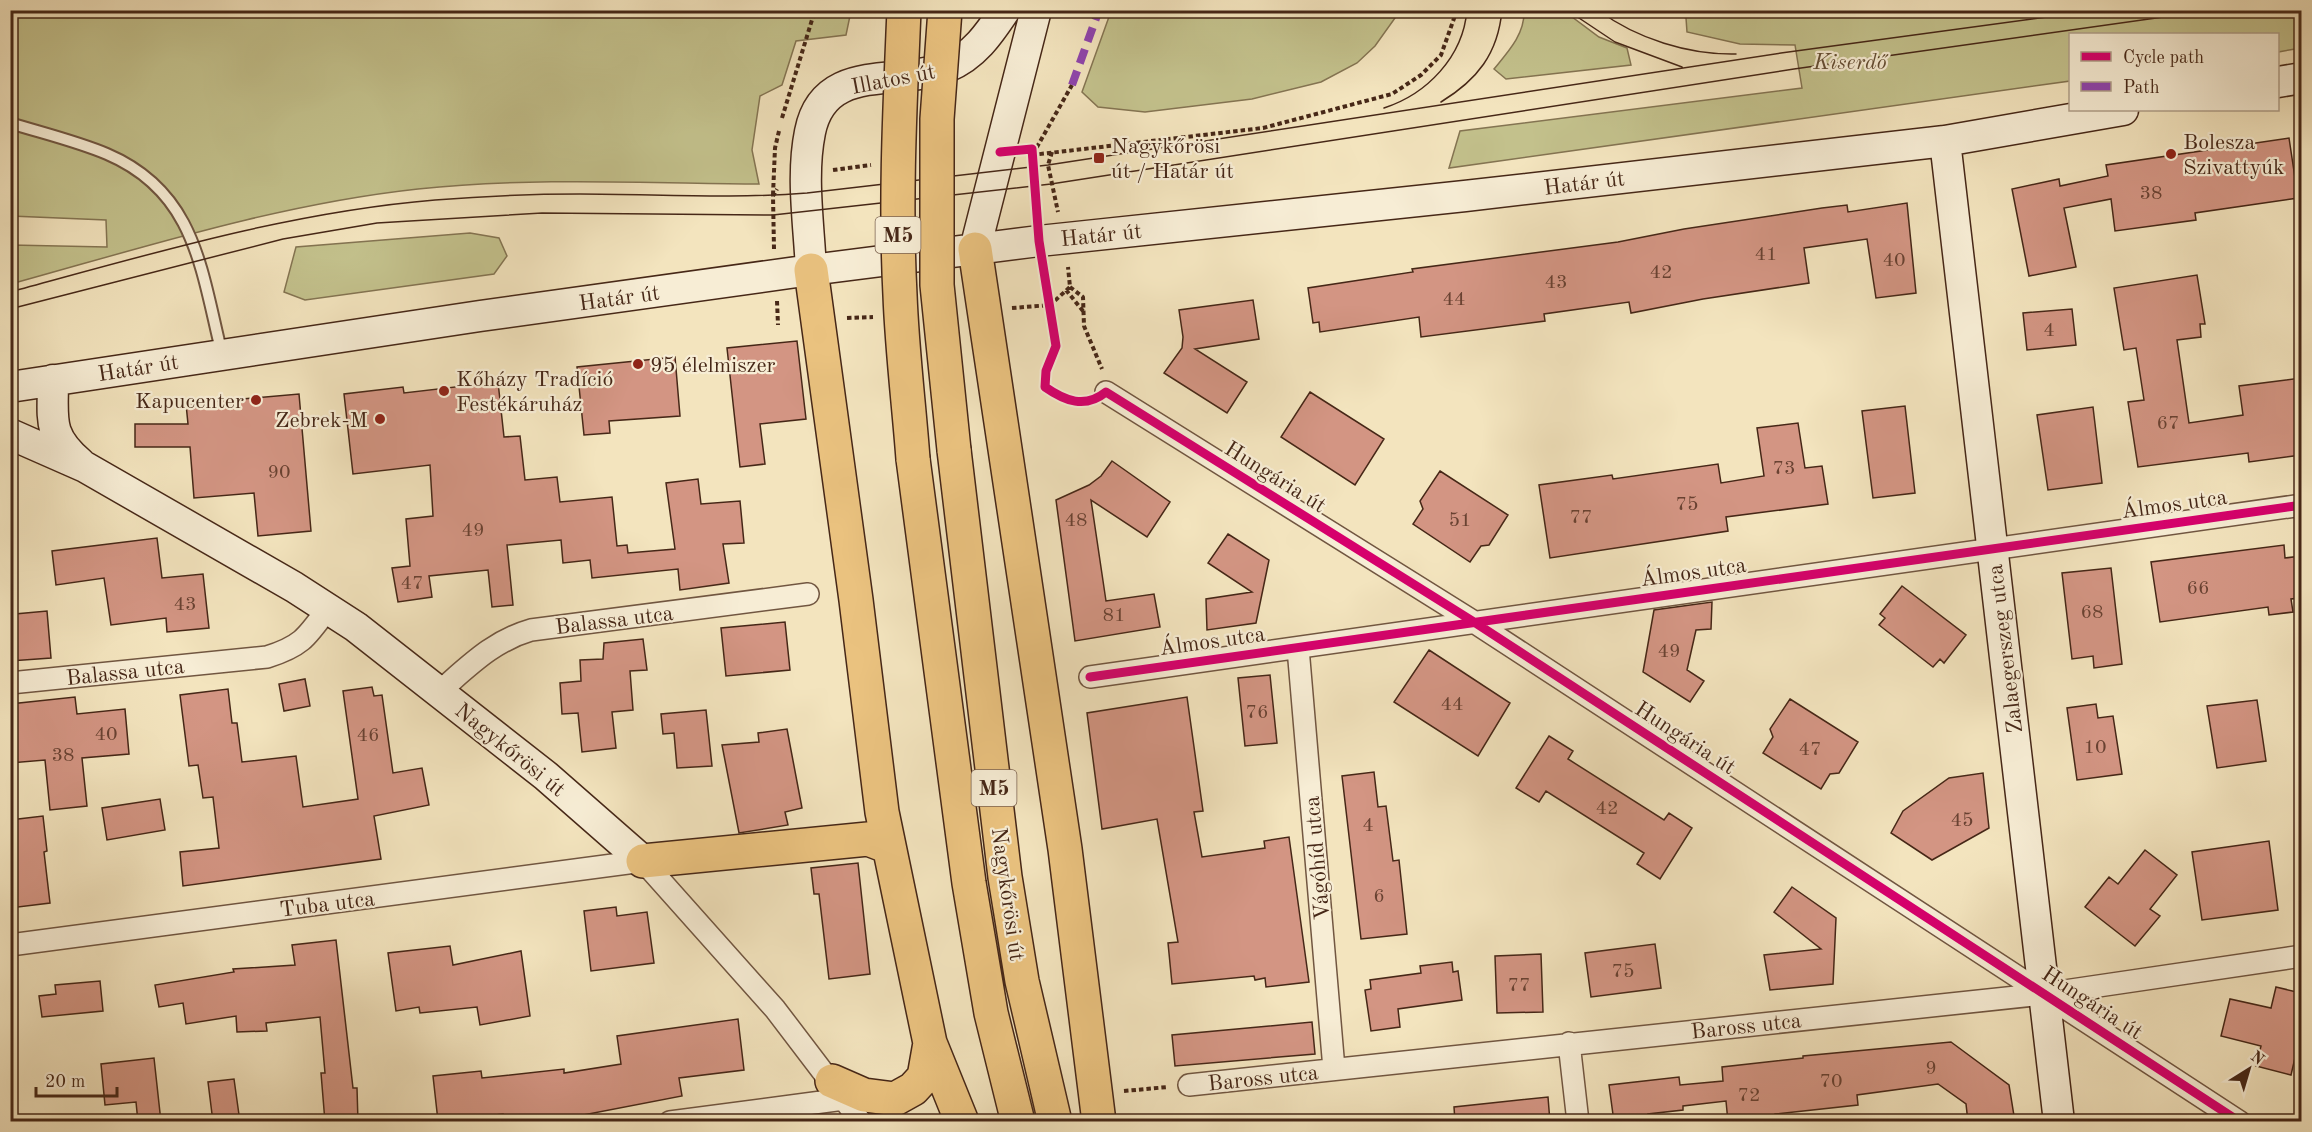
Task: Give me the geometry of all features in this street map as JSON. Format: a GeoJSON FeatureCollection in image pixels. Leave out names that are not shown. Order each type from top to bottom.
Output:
{"type":"FeatureCollection","features":[{"type":"Feature","properties":{"kind":"main road","name":"Nagykőrösi út"},"geometry":{"type":"LineString","coordinates":[[904,10],[898,242],[902,338],[913,459],[969,884],[991,1012],[1018,1122]]}},
{"type":"Feature","properties":{"kind":"main road","name":"Nagykőrösi út"},"geometry":{"type":"LineString","coordinates":[[945,10],[937,119],[937,285],[954,450],[1005,877],[1022,981],[1055,1122]]}},
{"type":"Feature","properties":{"kind":"main road","name":"Illatos út"},"geometry":{"type":"LineString","coordinates":[[811,270],[807,174],[810,130],[818,110],[830,96],[851,83],[927,74],[948,67],[973,51],[986,38],[1005,10]]}},
{"type":"Feature","properties":{"kind":"main road"},"geometry":{"type":"LineString","coordinates":[[1036,10],[975,249],[1065,849],[1099,1122]]}},
{"type":"Feature","properties":{"kind":"main road"},"geometry":{"type":"LineString","coordinates":[[2279,82],[2301,78]]}},
{"type":"Feature","properties":{"kind":"main road","name":"Határ út"},"geometry":{"type":"LineString","coordinates":[[10,387],[222,354],[811,270],[975,249],[1945,141],[2117,111]]}},
{"type":"Feature","properties":{"kind":"main road","name":"Zalaegerszeg utca"},"geometry":{"type":"LineString","coordinates":[[1945,141],[2059,1122]]}},
{"type":"Feature","properties":{"kind":"main road"},"geometry":{"type":"LineString","coordinates":[[811,270],[882,812],[930,1043],[962,1122]]}},
{"type":"Feature","properties":{"kind":"main road"},"geometry":{"type":"LineString","coordinates":[[53,380],[53,421],[57,438],[66,451],[85,467]]}},
{"type":"Feature","properties":{"kind":"main road"},"geometry":{"type":"LineString","coordinates":[[10,434],[85,467]]}},
{"type":"Feature","properties":{"kind":"main road","name":"Nagykőrösi út"},"geometry":{"type":"LineString","coordinates":[[85,467],[328,608],[440,691],[546,776],[643,861]]}},
{"type":"Feature","properties":{"kind":"main road"},"geometry":{"type":"LineString","coordinates":[[643,861],[868,839],[889,848]]}},
{"type":"Feature","properties":{"kind":"main road"},"geometry":{"type":"LineString","coordinates":[[838,1090],[864,1095],[893,1110],[924,1077],[930,1043]]}},
{"type":"Feature","properties":{"kind":"street","name":"Hungária út"},"geometry":{"type":"LineString","coordinates":[[1110,395],[1474,622],[2240,1122]]}},
{"type":"Feature","properties":{"kind":"street","name":"Álmos utca"},"geometry":{"type":"LineString","coordinates":[[1090,677],[2301,505]]}},
{"type":"Feature","properties":{"kind":"street","name":"Balassa utca"},"geometry":{"type":"LineString","coordinates":[[440,691],[483,652],[515,634],[808,594]]}},
{"type":"Feature","properties":{"kind":"street","name":"Balassa utca"},"geometry":{"type":"LineString","coordinates":[[10,683],[267,657],[291,649],[307,637],[328,608]]}},
{"type":"Feature","properties":{"kind":"street","name":"Vágóhíd utca"},"geometry":{"type":"LineString","coordinates":[[1298,648],[1334,1069]]}},
{"type":"Feature","properties":{"kind":"street","name":"Tuba utca"},"geometry":{"type":"LineString","coordinates":[[10,945],[643,861]]}},
{"type":"Feature","properties":{"kind":"street","name":"Nagykőrösi út"},"geometry":{"type":"LineString","coordinates":[[643,861],[743,971],[861,1122]]}},
{"type":"Feature","properties":{"kind":"street","name":"Baross utca"},"geometry":{"type":"LineString","coordinates":[[1189,1085],[2044,994],[2301,956]]}},
{"type":"Feature","properties":{"kind":"street"},"geometry":{"type":"LineString","coordinates":[[1569,1044],[1578,1122]]}},
{"type":"Feature","properties":{"kind":"street"},"geometry":{"type":"LineString","coordinates":[[670,1122],[838,1090]]}},
{"type":"Feature","properties":{"kind":"lane"},"geometry":{"type":"LineString","coordinates":[[10,123],[105,153],[130,165],[165,192],[177,209],[198,260],[222,354]]}},
{"type":"Feature","properties":{"kind":"path"},"geometry":{"type":"LineString","coordinates":[[1032,154],[1263,128],[1392,94],[1421,75],[1441,55],[1457,10]]}},
{"type":"Feature","properties":{"kind":"path"},"geometry":{"type":"LineString","coordinates":[[1032,154],[1072,85]]}},
{"type":"Feature","properties":{"kind":"path"},"geometry":{"type":"LineString","coordinates":[[1000,152],[1032,149],[1034,167]]}},
{"type":"Feature","properties":{"kind":"path"},"geometry":{"type":"LineString","coordinates":[[778,325],[773,196],[786,174],[807,174],[883,164]]}},
{"type":"Feature","properties":{"kind":"path"},"geometry":{"type":"LineString","coordinates":[[1083,311],[1068,289],[1083,297],[1084,326],[1110,395]]}},
{"type":"Feature","properties":{"kind":"path"},"geometry":{"type":"LineString","coordinates":[[1048,294],[1053,315]]}},
{"type":"Feature","properties":{"kind":"path"},"geometry":{"type":"LineString","coordinates":[[1124,1091],[1189,1085]]}},
{"type":"Feature","properties":{"kind":"green space"},"geometry":{"type":"Polygon","coordinates":[[[11,11],[851,11],[846,35],[796,41],[782,85],[760,96],[752,150],[759,184],[503,183],[418,189],[366,196],[263,216],[11,284],[11,245],[107,247],[106,220],[11,216],[11,11]]]}},
{"type":"Feature","properties":{"kind":"green space"},"geometry":{"type":"Polygon","coordinates":[[[1109,11],[1400,11],[1375,46],[1357,63],[1321,82],[1252,99],[1145,112],[1098,107],[1082,92],[1110,14],[1109,11]]]}},
{"type":"Feature","properties":{"kind":"green space"},"geometry":{"type":"Polygon","coordinates":[[[1524,11],[1564,11],[1599,37],[1627,48],[1631,65],[1506,79],[1494,69],[1519,35],[1524,11]]]}},
{"type":"Feature","properties":{"kind":"green space","name":"Kiserdő"},"geometry":{"type":"Polygon","coordinates":[[[1671,11],[2301,11],[2301,48],[2279,52],[2279,33],[2069,33],[2069,81],[1449,168],[1460,131],[1802,88],[1795,45],[1740,44],[1687,32],[1686,18],[1671,11]]]}},
{"type":"Feature","properties":{"kind":"green space"},"geometry":{"type":"Polygon","coordinates":[[[470,233],[499,238],[507,256],[494,274],[305,300],[284,292],[296,247],[470,233]]]}},
{"type":"Feature","properties":{"kind":"building"},"geometry":{"type":"Polygon","coordinates":[[[2289,138],[2298,198],[2195,213],[2196,220],[2115,231],[2111,199],[2064,208],[2076,267],[2029,276],[2012,189],[2059,179],[2060,186],[2108,176],[2106,165],[2289,138]]]}},
{"type":"Feature","properties":{"kind":"building"},"geometry":{"type":"Polygon","coordinates":[[[1907,203],[1916,293],[1876,298],[1867,239],[1804,248],[1809,283],[1703,299],[1631,313],[1629,302],[1544,314],[1545,321],[1421,337],[1419,317],[1320,332],[1319,322],[1313,323],[1308,288],[1413,272],[1412,269],[1618,242],[1684,229],[1822,208],[1847,205],[1848,212],[1907,203]]]}},
{"type":"Feature","properties":{"kind":"building"},"geometry":{"type":"Polygon","coordinates":[[[2197,275],[2205,324],[2200,324],[2201,337],[2177,340],[2189,423],[2243,415],[2239,386],[2301,378],[2301,455],[2249,462],[2248,453],[2138,467],[2128,402],[2144,400],[2136,348],[2124,350],[2114,288],[2197,275]]]}},
{"type":"Feature","properties":{"kind":"building"},"geometry":{"type":"Polygon","coordinates":[[[1253,300],[1259,339],[1195,349],[1247,382],[1227,413],[1164,373],[1182,348],[1183,337],[1179,310],[1253,300]]]}},
{"type":"Feature","properties":{"kind":"building"},"geometry":{"type":"Polygon","coordinates":[[[2072,309],[2076,345],[2027,350],[2023,313],[2072,309]]]}},
{"type":"Feature","properties":{"kind":"building"},"geometry":{"type":"Polygon","coordinates":[[[797,341],[806,419],[760,424],[765,464],[740,467],[727,348],[797,341]]]}},
{"type":"Feature","properties":{"kind":"building"},"geometry":{"type":"Polygon","coordinates":[[[675,357],[680,416],[609,421],[610,433],[584,435],[577,367],[675,357]]]}},
{"type":"Feature","properties":{"kind":"building"},"geometry":{"type":"Polygon","coordinates":[[[498,382],[504,437],[520,436],[525,480],[557,477],[560,502],[612,497],[617,546],[627,545],[628,553],[675,549],[666,483],[698,479],[701,504],[740,501],[744,543],[723,544],[729,583],[680,590],[678,569],[592,578],[590,560],[563,563],[561,540],[507,545],[513,605],[492,607],[488,570],[429,576],[432,597],[398,602],[392,568],[410,566],[406,519],[433,516],[430,465],[353,474],[344,394],[403,387],[404,393],[498,382]]]}},
{"type":"Feature","properties":{"kind":"building"},"geometry":{"type":"Polygon","coordinates":[[[1310,392],[1384,439],[1355,485],[1281,437],[1310,392]]]}},
{"type":"Feature","properties":{"kind":"building"},"geometry":{"type":"Polygon","coordinates":[[[299,394],[311,531],[258,536],[254,493],[194,498],[190,447],[135,447],[135,424],[188,424],[186,404],[299,394]]]}},
{"type":"Feature","properties":{"kind":"building"},"geometry":{"type":"Polygon","coordinates":[[[1905,406],[1915,493],[1873,498],[1862,411],[1905,406]]]}},
{"type":"Feature","properties":{"kind":"building"},"geometry":{"type":"Polygon","coordinates":[[[2093,407],[2102,483],[2048,490],[2037,415],[2093,407]]]}},
{"type":"Feature","properties":{"kind":"building"},"geometry":{"type":"Polygon","coordinates":[[[1798,423],[1805,468],[1822,466],[1828,504],[1726,517],[1728,531],[1550,558],[1539,485],[1612,475],[1613,479],[1718,464],[1721,483],[1764,476],[1757,428],[1798,423]]]}},
{"type":"Feature","properties":{"kind":"building"},"geometry":{"type":"Polygon","coordinates":[[[1112,461],[1170,502],[1147,537],[1091,500],[1106,601],[1154,594],[1160,627],[1075,641],[1056,500],[1089,485],[1101,476],[1112,461]]]}},
{"type":"Feature","properties":{"kind":"building"},"geometry":{"type":"Polygon","coordinates":[[[1440,471],[1508,515],[1489,545],[1481,546],[1470,562],[1413,524],[1423,509],[1420,501],[1440,471]]]}},
{"type":"Feature","properties":{"kind":"building"},"geometry":{"type":"Polygon","coordinates":[[[1228,534],[1269,560],[1256,623],[1207,630],[1206,599],[1252,592],[1208,563],[1228,534]]]}},
{"type":"Feature","properties":{"kind":"building"},"geometry":{"type":"Polygon","coordinates":[[[157,538],[162,578],[203,574],[209,628],[167,632],[166,618],[111,625],[104,578],[56,585],[52,551],[157,538]]]}},
{"type":"Feature","properties":{"kind":"building"},"geometry":{"type":"Polygon","coordinates":[[[2284,545],[2285,558],[2301,556],[2301,598],[2291,599],[2293,612],[2269,615],[2268,607],[2160,622],[2151,562],[2284,545]]]}},
{"type":"Feature","properties":{"kind":"building"},"geometry":{"type":"Polygon","coordinates":[[[2111,568],[2122,664],[2094,668],[2093,656],[2072,659],[2062,573],[2111,568]]]}},
{"type":"Feature","properties":{"kind":"building"},"geometry":{"type":"Polygon","coordinates":[[[1902,586],[1966,635],[1944,663],[1940,659],[1933,667],[1879,625],[1885,618],[1880,614],[1902,586]]]}},
{"type":"Feature","properties":{"kind":"building"},"geometry":{"type":"Polygon","coordinates":[[[1712,602],[1711,629],[1696,630],[1687,670],[1704,681],[1690,702],[1643,672],[1654,610],[1712,602]]]}},
{"type":"Feature","properties":{"kind":"building"},"geometry":{"type":"Polygon","coordinates":[[[47,611],[51,658],[10,661],[10,625],[16,624],[15,614],[47,611]]]}},
{"type":"Feature","properties":{"kind":"building"},"geometry":{"type":"Polygon","coordinates":[[[785,622],[790,670],[726,676],[721,628],[785,622]]]}},
{"type":"Feature","properties":{"kind":"building"},"geometry":{"type":"Polygon","coordinates":[[[643,639],[647,670],[630,671],[633,710],[612,712],[616,748],[582,752],[578,713],[562,714],[560,683],[581,681],[580,660],[603,659],[604,643],[643,639]]]}},
{"type":"Feature","properties":{"kind":"building"},"geometry":{"type":"Polygon","coordinates":[[[1429,650],[1510,703],[1478,756],[1394,702],[1429,650]]]}},
{"type":"Feature","properties":{"kind":"building"},"geometry":{"type":"Polygon","coordinates":[[[1270,675],[1277,743],[1245,746],[1238,678],[1270,675]]]}},
{"type":"Feature","properties":{"kind":"building"},"geometry":{"type":"Polygon","coordinates":[[[305,679],[310,706],[284,711],[279,684],[305,679]]]}},
{"type":"Feature","properties":{"kind":"building"},"geometry":{"type":"Polygon","coordinates":[[[372,687],[374,696],[382,695],[393,773],[422,768],[429,805],[374,816],[381,859],[183,886],[180,852],[219,848],[213,797],[203,798],[198,765],[189,766],[180,695],[228,689],[232,723],[237,723],[242,762],[296,756],[303,807],[358,799],[343,691],[372,687]]]}},
{"type":"Feature","properties":{"kind":"building"},"geometry":{"type":"Polygon","coordinates":[[[75,697],[77,714],[125,709],[129,754],[82,758],[87,806],[50,810],[45,760],[10,763],[10,704],[75,697]]]}},
{"type":"Feature","properties":{"kind":"building"},"geometry":{"type":"Polygon","coordinates":[[[1187,697],[1203,811],[1194,812],[1202,857],[1265,848],[1264,841],[1289,837],[1309,982],[1266,987],[1265,978],[1255,980],[1254,976],[1172,984],[1168,943],[1178,942],[1157,819],[1102,829],[1087,713],[1187,697]]]}},
{"type":"Feature","properties":{"kind":"building"},"geometry":{"type":"Polygon","coordinates":[[[1790,699],[1858,742],[1839,773],[1830,774],[1821,789],[1763,753],[1773,737],[1770,729],[1790,699]]]}},
{"type":"Feature","properties":{"kind":"building"},"geometry":{"type":"Polygon","coordinates":[[[2257,700],[2266,761],[2217,768],[2207,706],[2257,700]]]}},
{"type":"Feature","properties":{"kind":"building"},"geometry":{"type":"Polygon","coordinates":[[[2096,704],[2098,718],[2113,716],[2122,774],[2077,780],[2067,708],[2096,704]]]}},
{"type":"Feature","properties":{"kind":"building"},"geometry":{"type":"Polygon","coordinates":[[[706,710],[712,766],[677,768],[674,733],[663,734],[661,714],[706,710]]]}},
{"type":"Feature","properties":{"kind":"building"},"geometry":{"type":"Polygon","coordinates":[[[787,729],[802,808],[785,812],[788,825],[739,833],[722,745],[759,742],[758,733],[787,729]]]}},
{"type":"Feature","properties":{"kind":"building"},"geometry":{"type":"Polygon","coordinates":[[[1549,736],[1573,751],[1568,759],[1664,820],[1669,813],[1692,828],[1660,879],[1637,864],[1644,853],[1546,791],[1539,802],[1516,788],[1549,736]]]}},
{"type":"Feature","properties":{"kind":"building"},"geometry":{"type":"Polygon","coordinates":[[[1374,772],[1378,807],[1386,806],[1393,861],[1399,860],[1407,934],[1361,939],[1342,776],[1374,772]]]}},
{"type":"Feature","properties":{"kind":"building"},"geometry":{"type":"Polygon","coordinates":[[[1983,773],[1989,828],[1932,860],[1891,833],[1903,811],[1949,778],[1983,773]]]}},
{"type":"Feature","properties":{"kind":"building"},"geometry":{"type":"Polygon","coordinates":[[[160,799],[165,830],[107,840],[102,808],[160,799]]]}},
{"type":"Feature","properties":{"kind":"building"},"geometry":{"type":"Polygon","coordinates":[[[43,816],[47,851],[44,852],[50,903],[10,908],[10,868],[13,868],[10,820],[43,816]]]}},
{"type":"Feature","properties":{"kind":"building"},"geometry":{"type":"Polygon","coordinates":[[[2269,841],[2278,910],[2202,920],[2192,852],[2269,841]]]}},
{"type":"Feature","properties":{"kind":"building"},"geometry":{"type":"Polygon","coordinates":[[[2145,850],[2177,875],[2150,909],[2160,916],[2135,946],[2085,907],[2109,877],[2118,884],[2145,850]]]}},
{"type":"Feature","properties":{"kind":"building"},"geometry":{"type":"Polygon","coordinates":[[[858,863],[870,974],[829,979],[819,894],[814,894],[811,868],[858,863]]]}},
{"type":"Feature","properties":{"kind":"building"},"geometry":{"type":"Polygon","coordinates":[[[1792,887],[1836,918],[1833,984],[1770,990],[1764,955],[1821,949],[1774,912],[1792,887]]]}},
{"type":"Feature","properties":{"kind":"building"},"geometry":{"type":"Polygon","coordinates":[[[616,907],[617,916],[647,912],[654,963],[591,971],[584,911],[616,907]]]}},
{"type":"Feature","properties":{"kind":"building"},"geometry":{"type":"Polygon","coordinates":[[[336,940],[353,1088],[357,1088],[358,1122],[325,1122],[321,1073],[325,1073],[320,1017],[266,1023],[267,1031],[237,1032],[236,1016],[186,1024],[183,1003],[159,1007],[155,985],[234,972],[233,969],[295,965],[292,945],[336,940]]]}},
{"type":"Feature","properties":{"kind":"building"},"geometry":{"type":"Polygon","coordinates":[[[1655,944],[1661,988],[1591,997],[1585,953],[1655,944]]]}},
{"type":"Feature","properties":{"kind":"building"},"geometry":{"type":"Polygon","coordinates":[[[450,946],[453,965],[521,951],[530,1016],[480,1025],[477,1007],[420,1013],[419,1007],[396,1011],[388,953],[450,946]]]}},
{"type":"Feature","properties":{"kind":"building"},"geometry":{"type":"Polygon","coordinates":[[[1541,954],[1543,1012],[1497,1013],[1495,956],[1541,954]]]}},
{"type":"Feature","properties":{"kind":"building"},"geometry":{"type":"Polygon","coordinates":[[[1452,962],[1453,972],[1458,971],[1462,1000],[1398,1009],[1400,1027],[1371,1031],[1365,990],[1371,989],[1370,980],[1421,973],[1420,966],[1452,962]]]}},
{"type":"Feature","properties":{"kind":"building"},"geometry":{"type":"Polygon","coordinates":[[[100,981],[103,1011],[42,1017],[39,996],[56,994],[55,985],[100,981]]]}},
{"type":"Feature","properties":{"kind":"building"},"geometry":{"type":"Polygon","coordinates":[[[2276,987],[2301,993],[2301,1032],[2291,1075],[2256,1066],[2261,1046],[2221,1036],[2230,999],[2271,1008],[2276,987]]]}},
{"type":"Feature","properties":{"kind":"building"},"geometry":{"type":"Polygon","coordinates":[[[738,1019],[744,1070],[679,1078],[682,1096],[547,1122],[504,1122],[503,1114],[438,1121],[433,1076],[481,1071],[482,1078],[564,1069],[564,1073],[621,1064],[617,1036],[738,1019]]]}},
{"type":"Feature","properties":{"kind":"building"},"geometry":{"type":"Polygon","coordinates":[[[1312,1022],[1315,1054],[1175,1066],[1172,1035],[1312,1022]]]}},
{"type":"Feature","properties":{"kind":"building"},"geometry":{"type":"Polygon","coordinates":[[[1951,1042],[2009,1085],[2015,1122],[1968,1122],[1966,1104],[1938,1084],[1857,1095],[1858,1105],[1775,1114],[1776,1122],[1728,1122],[1726,1101],[1683,1106],[1683,1110],[1648,1114],[1650,1122],[1614,1122],[1609,1085],[1679,1077],[1680,1085],[1723,1081],[1722,1067],[1803,1058],[1803,1056],[1951,1042]]]}},
{"type":"Feature","properties":{"kind":"building"},"geometry":{"type":"Polygon","coordinates":[[[154,1058],[161,1122],[138,1122],[136,1102],[105,1105],[101,1064],[154,1058]]]}},
{"type":"Feature","properties":{"kind":"building"},"geometry":{"type":"Polygon","coordinates":[[[234,1079],[240,1122],[213,1122],[208,1082],[234,1079]]]}},
{"type":"Feature","properties":{"kind":"building"},"geometry":{"type":"Polygon","coordinates":[[[1548,1097],[1550,1122],[1455,1122],[1454,1107],[1548,1097]]]}},
{"type":"Feature","properties":{"kind":"tram line"},"geometry":{"type":"LineString","coordinates":[[1384,108],[1415,93],[1440,71],[1458,43],[1467,10]]}},
{"type":"Feature","properties":{"kind":"tram line"},"geometry":{"type":"LineString","coordinates":[[1441,102],[1465,85],[1483,64],[1496,40],[1502,10]]}},
{"type":"Feature","properties":{"kind":"tram line"},"geometry":{"type":"LineString","coordinates":[[1567,10],[1615,42],[1682,67]]}},
{"type":"Feature","properties":{"kind":"tram line"},"geometry":{"type":"LineString","coordinates":[[1598,10],[1629,29],[1664,43],[1700,52],[1736,54]]}},
{"type":"Feature","properties":{"kind":"tram line"},"geometry":{"type":"LineString","coordinates":[[10,292],[221,236],[327,214],[381,206],[526,195],[722,196],[807,193],[1048,165],[1781,53],[2099,10]]}},
{"type":"Feature","properties":{"kind":"tram line"},"geometry":{"type":"LineString","coordinates":[[10,309],[283,239],[377,223],[542,213],[773,215],[1051,184],[1794,69],[2213,10]]}},
{"type":"Feature","properties":{"kind":"marked path"},"geometry":{"type":"LineString","coordinates":[[1072,85],[1099,10]]}},
{"type":"Feature","properties":{"kind":"cycle path"},"geometry":{"type":"LineString","coordinates":[[1000,152],[1032,149],[1039,241],[1056,346],[1046,371],[1045,387],[1060,396],[1083,402],[1106,392],[1474,622],[2240,1122]]}},
{"type":"Feature","properties":{"kind":"cycle path"},"geometry":{"type":"LineString","coordinates":[[1090,677],[2302,505]]}},
{"type":"Feature","properties":{"kind":"place","name":"Bolesza Szivattyúk"},"geometry":{"type":"Point","coordinates":[2171,154]}},
{"type":"Feature","properties":{"kind":"place","name":"Nagykőrösi út / Határ út"},"geometry":{"type":"Point","coordinates":[1099,158]}},
{"type":"Feature","properties":{"kind":"place","name":"95 élelmiszer"},"geometry":{"type":"Point","coordinates":[638,364]}},
{"type":"Feature","properties":{"kind":"place","name":"Kőházy Tradíció Festékáruház"},"geometry":{"type":"Point","coordinates":[444,391]}},
{"type":"Feature","properties":{"kind":"place","name":"Kapucenter"},"geometry":{"type":"Point","coordinates":[256,400]}},
{"type":"Feature","properties":{"kind":"place","name":"Zebrek-M"},"geometry":{"type":"Point","coordinates":[380,419]}}]}
